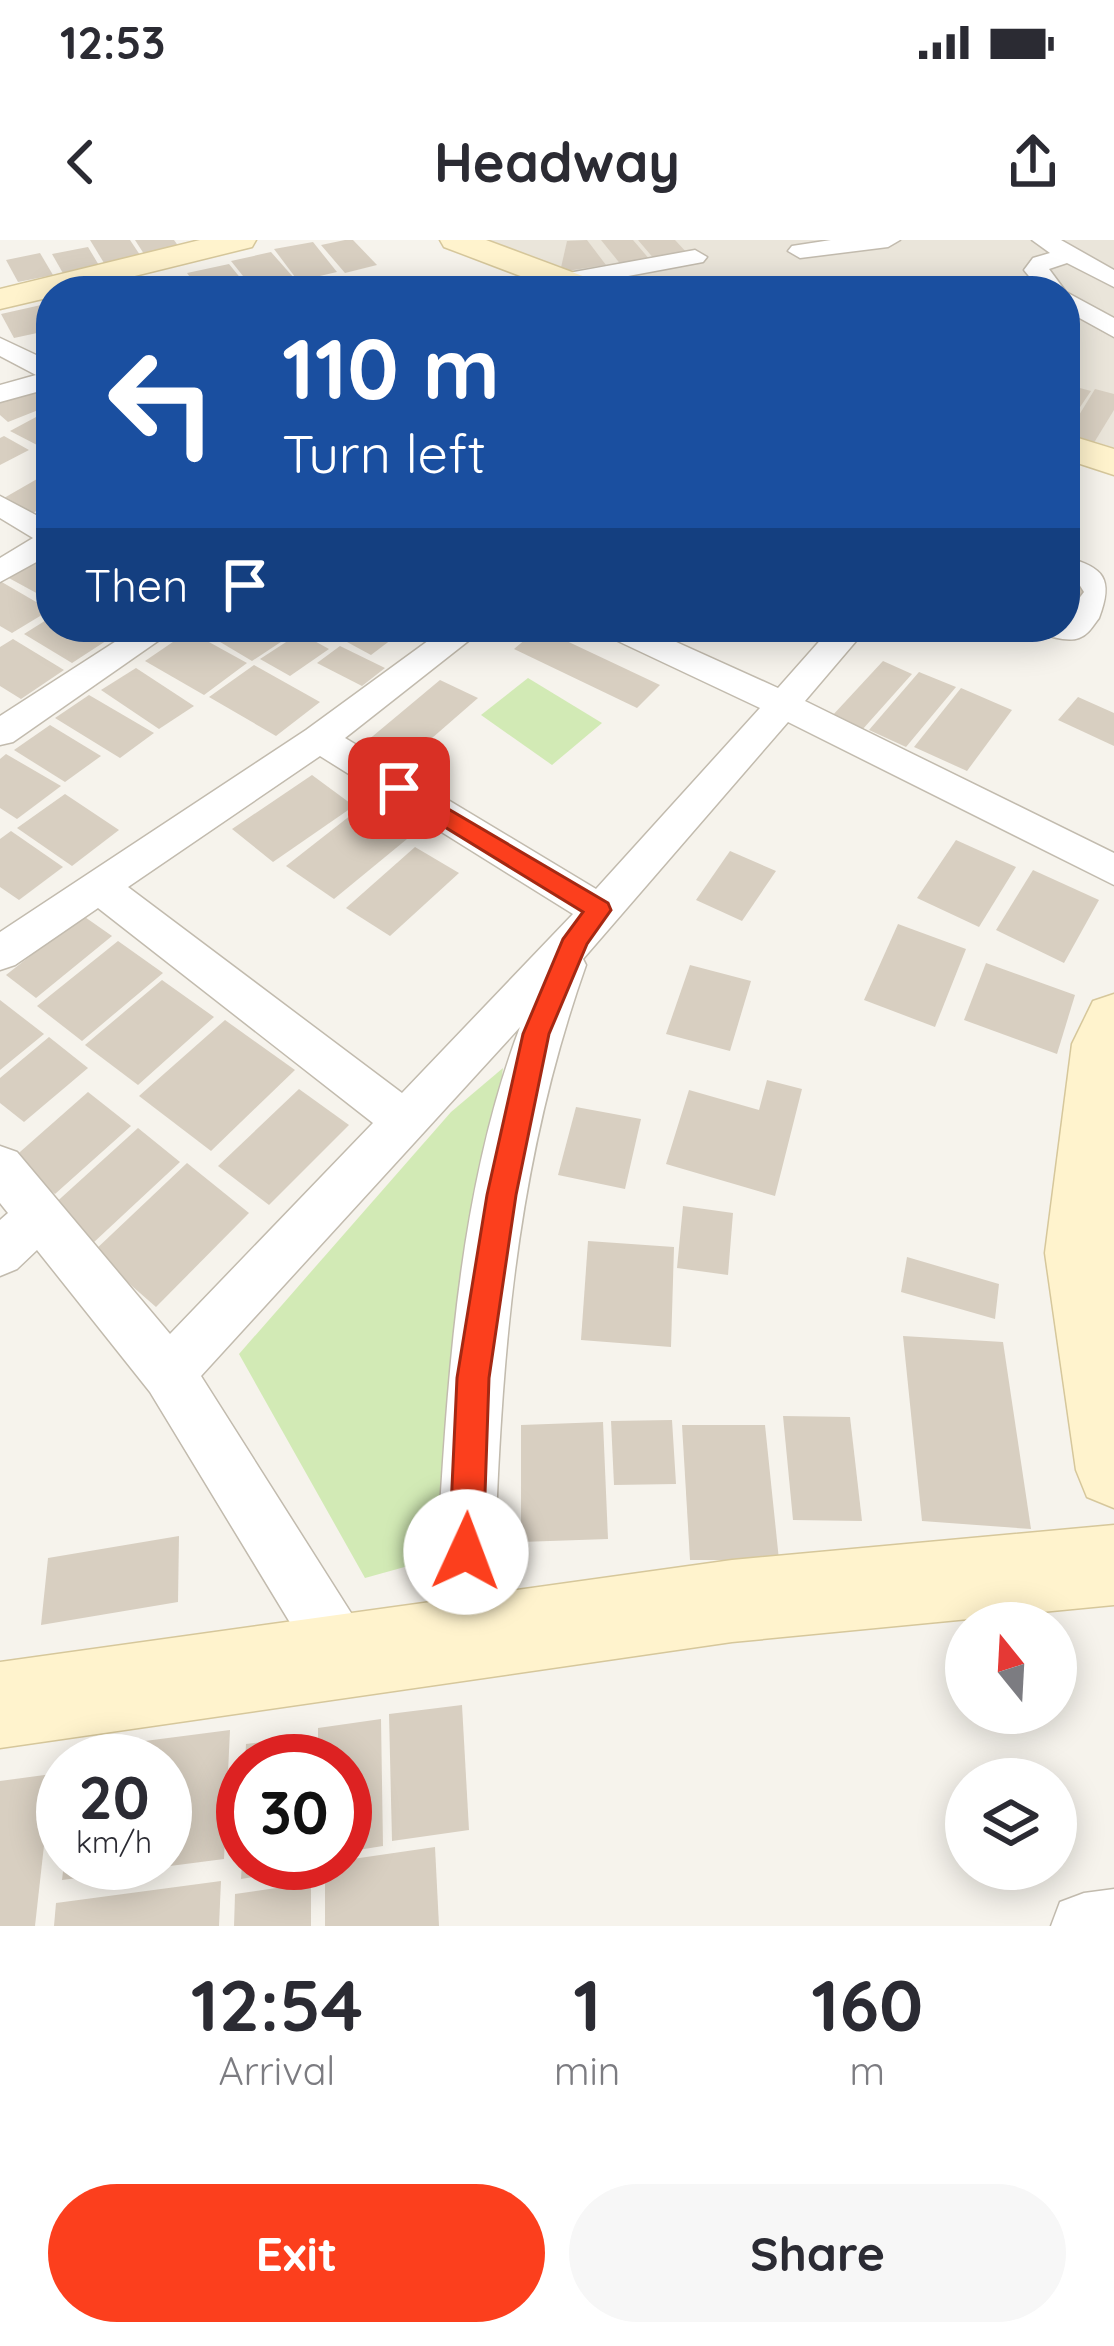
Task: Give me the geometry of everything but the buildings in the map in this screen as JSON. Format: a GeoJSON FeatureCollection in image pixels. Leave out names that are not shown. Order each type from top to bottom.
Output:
{"type":"FeatureCollection","features":[{"type":"Feature","properties":{"kind":"street"},"geometry":{"type":"LineString","coordinates":[[93,276],[239,240]]}},
{"type":"Feature","properties":{"kind":"street"},"geometry":{"type":"LineString","coordinates":[[456,240],[552,276]]}},
{"type":"Feature","properties":{"kind":"street"},"geometry":{"type":"LineString","coordinates":[[800,251],[888,240]]}},
{"type":"Feature","properties":{"kind":"street"},"geometry":{"type":"LineString","coordinates":[[1044,240],[1114,280]]}},
{"type":"Feature","properties":{"kind":"street"},"geometry":{"type":"LineString","coordinates":[[1041,276],[1036,270],[1041,263],[1069,255]]}},
{"type":"Feature","properties":{"kind":"street"},"geometry":{"type":"LineString","coordinates":[[619,276],[695,257]]}},
{"type":"Feature","properties":{"kind":"street"},"geometry":{"type":"LineString","coordinates":[[0,299],[36,290]]}},
{"type":"Feature","properties":{"kind":"street"},"geometry":{"type":"LineString","coordinates":[[1080,308],[1114,329]]}},
{"type":"Feature","properties":{"kind":"street"},"geometry":{"type":"LineString","coordinates":[[0,346],[36,367]]}},
{"type":"Feature","properties":{"kind":"street"},"geometry":{"type":"LineString","coordinates":[[0,394],[36,381]]}},
{"type":"Feature","properties":{"kind":"street"},"geometry":{"type":"LineString","coordinates":[[1080,451],[1114,463]]}},
{"type":"Feature","properties":{"kind":"street"},"geometry":{"type":"LineString","coordinates":[[0,505],[36,529]]}},
{"type":"Feature","properties":{"kind":"street"},"geometry":{"type":"LineString","coordinates":[[0,572],[36,549]]}},
{"type":"Feature","properties":{"kind":"street"},"geometry":{"type":"LineString","coordinates":[[1080,573],[1091,577],[1101,592],[1080,620]]}},
{"type":"Feature","properties":{"kind":"street"},"geometry":{"type":"LineString","coordinates":[[0,733],[137,642]]}},
{"type":"Feature","properties":{"kind":"street"},"geometry":{"type":"LineString","coordinates":[[0,953],[320,739],[449,642]]}},
{"type":"Feature","properties":{"kind":"street"},"geometry":{"type":"LineString","coordinates":[[648,642],[1114,870]]}},
{"type":"Feature","properties":{"kind":"street"},"geometry":{"type":"LineString","coordinates":[[169,1372],[587,924],[837,642]]}},
{"type":"Feature","properties":{"kind":"street"},"geometry":{"type":"LineString","coordinates":[[320,739],[587,924]]}},
{"type":"Feature","properties":{"kind":"street"},"geometry":{"type":"LineString","coordinates":[[100,888],[405,1121]]}},
{"type":"Feature","properties":{"kind":"street"},"geometry":{"type":"LineString","coordinates":[[462,1640],[473,1378],[502,1195],[536,1034],[587,924]]}},
{"type":"Feature","properties":{"kind":"street"},"geometry":{"type":"LineString","coordinates":[[1114,1019],[1103,1045],[1097,1258],[1114,1470]]}},
{"type":"Feature","properties":{"kind":"street"},"geometry":{"type":"LineString","coordinates":[[0,1167],[169,1372],[344,1656]]}},
{"type":"Feature","properties":{"kind":"street"},"geometry":{"type":"LineString","coordinates":[[0,1253],[40,1214]]}},
{"type":"Feature","properties":{"kind":"street"},"geometry":{"type":"LineString","coordinates":[[0,1705],[732,1600],[1114,1565]]}},
{"type":"Feature","properties":{"kind":"street"},"geometry":{"type":"LineString","coordinates":[[1086,1926],[1114,1922]]}},
{"type":"Feature","properties":{"kind":"shaded area"},"geometry":{"type":"Polygon","coordinates":[[[480,240],[1114,240],[1114,448],[1080,437],[1080,276],[590,276],[480,240]]]}},
{"type":"Feature","properties":{"kind":"green space"},"geometry":{"type":"Polygon","coordinates":[[[528,678],[602,723],[552,765],[481,715],[528,678]]]}},
{"type":"Feature","properties":{"kind":"green space"},"geometry":{"type":"Polygon","coordinates":[[[503,1068],[437,1558],[365,1578],[239,1354],[451,1112],[503,1068]]]}},
{"type":"Feature","properties":{"kind":"route"},"geometry":{"type":"LineString","coordinates":[[399,788],[599,910],[576,939],[536,1034],[502,1195],[473,1378],[466,1552]]}}]}
